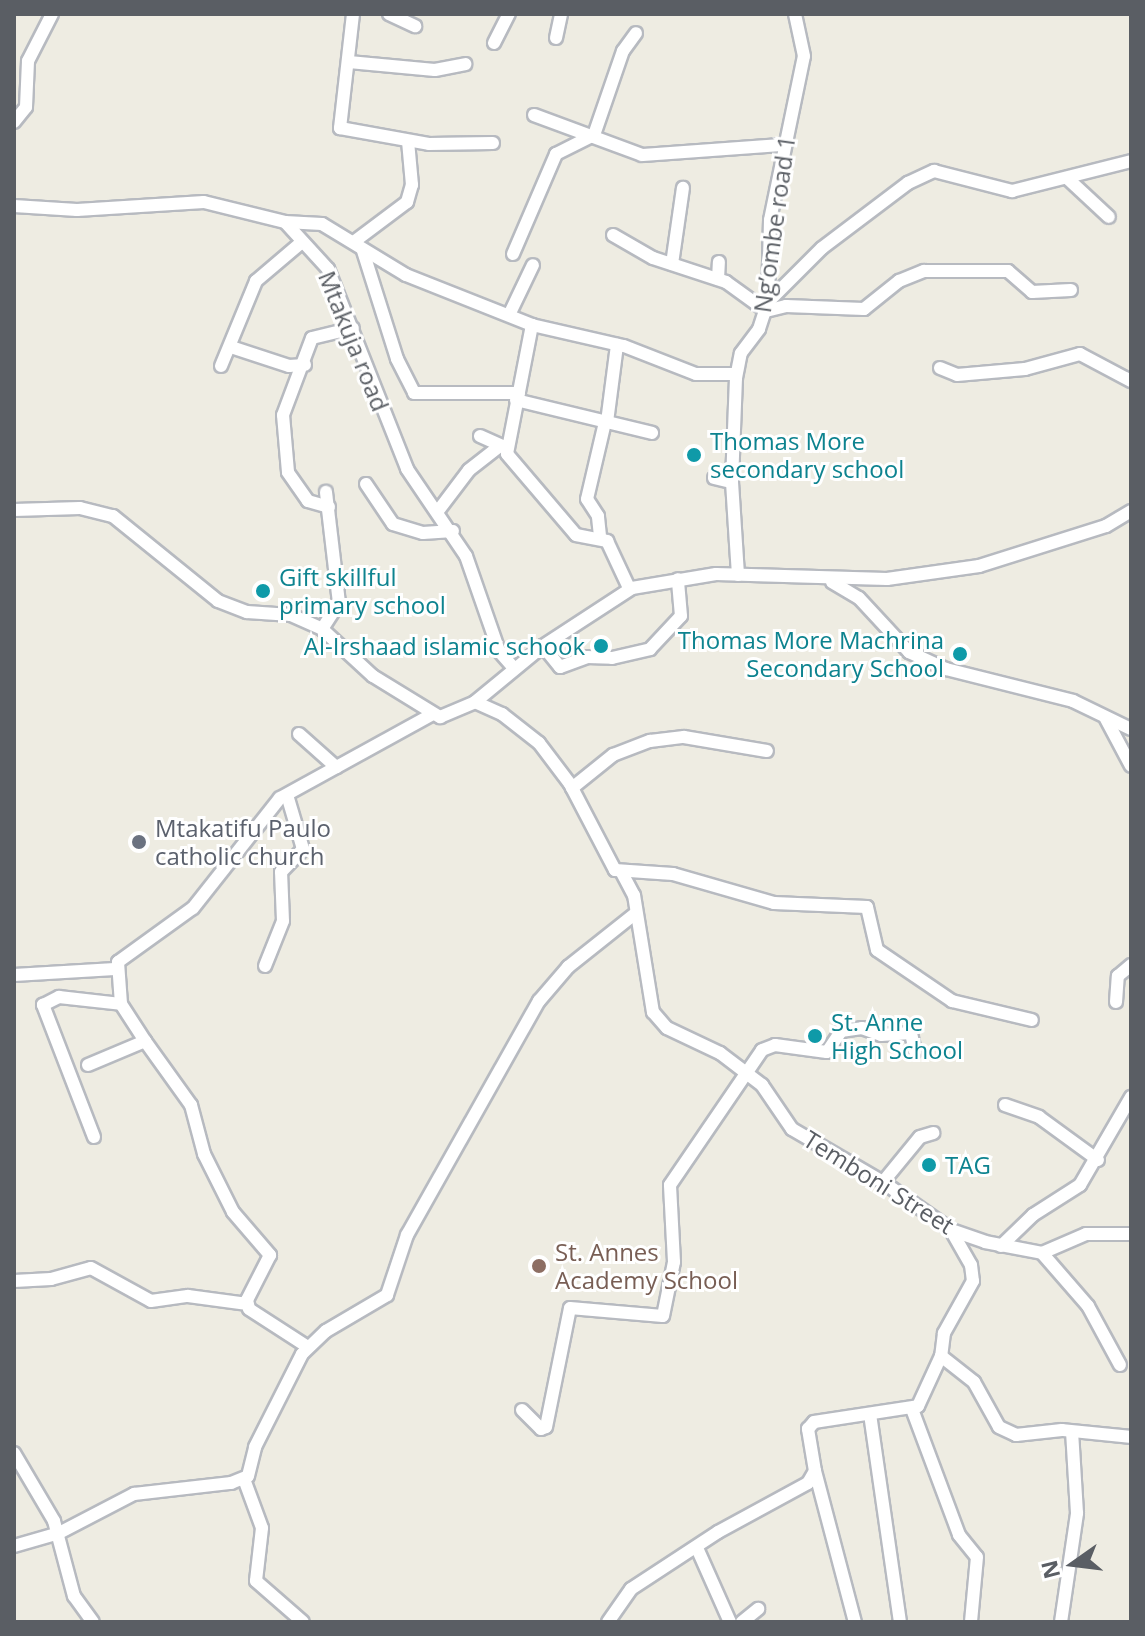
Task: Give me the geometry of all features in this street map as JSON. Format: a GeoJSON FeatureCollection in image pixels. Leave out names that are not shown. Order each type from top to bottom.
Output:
{"type":"FeatureCollection","features":[{"type":"Feature","properties":{"kind":"street"},"geometry":{"type":"LineString","coordinates":[[14,122],[26,107],[28,61],[52,14]]}},
{"type":"Feature","properties":{"kind":"street"},"geometry":{"type":"LineString","coordinates":[[353,14],[340,128],[408,141],[493,143]]}},
{"type":"Feature","properties":{"kind":"street"},"geometry":{"type":"LineString","coordinates":[[389,14],[415,26]]}},
{"type":"Feature","properties":{"kind":"street"},"geometry":{"type":"LineString","coordinates":[[494,43],[509,14]]}},
{"type":"Feature","properties":{"kind":"street"},"geometry":{"type":"LineString","coordinates":[[556,38],[561,14]]}},
{"type":"Feature","properties":{"kind":"street","name":"Ng’ombe road 1"},"geometry":{"type":"LineString","coordinates":[[738,575],[732,482],[736,374],[741,353],[767,306],[770,220],[782,145],[804,56],[795,14]]}},
{"type":"Feature","properties":{"kind":"street"},"geometry":{"type":"LineString","coordinates":[[513,254],[556,154],[594,135],[623,51],[636,33]]}},
{"type":"Feature","properties":{"kind":"street"},"geometry":{"type":"LineString","coordinates":[[14,64],[28,61]]}},
{"type":"Feature","properties":{"kind":"street"},"geometry":{"type":"LineString","coordinates":[[349,62],[435,70],[465,64]]}},
{"type":"Feature","properties":{"kind":"street"},"geometry":{"type":"LineString","coordinates":[[534,115],[642,155],[782,145]]}},
{"type":"Feature","properties":{"kind":"street"},"geometry":{"type":"LineString","coordinates":[[359,246],[407,202],[412,185],[408,141]]}},
{"type":"Feature","properties":{"kind":"street"},"geometry":{"type":"LineString","coordinates":[[767,306],[822,248],[908,183],[934,171],[1012,191],[1131,161]]}},
{"type":"Feature","properties":{"kind":"street"},"geometry":{"type":"LineString","coordinates":[[1067,178],[1109,217]]}},
{"type":"Feature","properties":{"kind":"street"},"geometry":{"type":"LineString","coordinates":[[672,264],[683,188]]}},
{"type":"Feature","properties":{"kind":"street"},"geometry":{"type":"LineString","coordinates":[[14,206],[77,210],[204,202],[285,222],[322,224],[406,275],[510,313],[532,325],[617,345],[696,374],[736,374]]}},
{"type":"Feature","properties":{"kind":"street","name":"Mtakuja road"},"geometry":{"type":"LineString","coordinates":[[285,222],[328,269],[407,469],[453,531],[480,587],[499,651],[513,667]]}},
{"type":"Feature","properties":{"kind":"street"},"geometry":{"type":"LineString","coordinates":[[613,235],[672,264],[718,279],[767,306],[864,309],[899,281],[924,271],[1008,271],[1032,292],[1071,290]]}},
{"type":"Feature","properties":{"kind":"street"},"geometry":{"type":"LineString","coordinates":[[221,366],[256,281],[302,242]]}},
{"type":"Feature","properties":{"kind":"street"},"geometry":{"type":"LineString","coordinates":[[359,246],[397,359],[414,393],[518,396],[652,433]]}},
{"type":"Feature","properties":{"kind":"street"},"geometry":{"type":"LineString","coordinates":[[718,279],[719,262]]}},
{"type":"Feature","properties":{"kind":"street"},"geometry":{"type":"LineString","coordinates":[[510,313],[533,265]]}},
{"type":"Feature","properties":{"kind":"street"},"geometry":{"type":"LineString","coordinates":[[438,511],[475,464],[503,447],[518,396],[532,325]]}},
{"type":"Feature","properties":{"kind":"street"},"geometry":{"type":"LineString","coordinates":[[329,507],[308,501],[285,464],[285,402],[305,365],[315,335],[353,328]]}},
{"type":"Feature","properties":{"kind":"street"},"geometry":{"type":"LineString","coordinates":[[600,536],[598,516],[587,499],[606,422],[617,345]]}},
{"type":"Feature","properties":{"kind":"street"},"geometry":{"type":"LineString","coordinates":[[231,347],[282,365],[305,365]]}},
{"type":"Feature","properties":{"kind":"street"},"geometry":{"type":"LineString","coordinates":[[940,368],[957,375],[1025,369],[1080,354],[1131,381]]}},
{"type":"Feature","properties":{"kind":"street"},"geometry":{"type":"LineString","coordinates":[[480,436],[503,447],[517,471],[576,535],[600,536],[607,541],[629,588]]}},
{"type":"Feature","properties":{"kind":"street"},"geometry":{"type":"LineString","coordinates":[[714,478],[732,482]]}},
{"type":"Feature","properties":{"kind":"street"},"geometry":{"type":"LineString","coordinates":[[366,484],[393,524],[423,533],[453,531]]}},
{"type":"Feature","properties":{"kind":"street"},"geometry":{"type":"LineString","coordinates":[[322,629],[339,603],[326,492]]}},
{"type":"Feature","properties":{"kind":"street"},"geometry":{"type":"LineString","coordinates":[[14,510],[80,508],[113,516],[224,605],[291,615],[322,629],[373,676],[431,715]]}},
{"type":"Feature","properties":{"kind":"street"},"geometry":{"type":"LineString","coordinates":[[14,975],[115,969],[193,908],[239,844],[287,795],[431,715],[456,714],[475,702],[513,667],[629,588],[678,579],[738,575],[887,579],[979,566],[1106,526],[1131,511]]}},
{"type":"Feature","properties":{"kind":"street"},"geometry":{"type":"LineString","coordinates":[[543,646],[556,665],[564,667],[587,657],[650,649],[681,616],[678,579]]}},
{"type":"Feature","properties":{"kind":"street"},"geometry":{"type":"LineString","coordinates":[[821,579],[847,587],[909,652],[946,669],[1073,701],[1131,729]]}},
{"type":"Feature","properties":{"kind":"street","name":"Temboni Street"},"geometry":{"type":"LineString","coordinates":[[475,702],[528,733],[572,788],[609,863],[621,871],[634,895],[653,1012],[667,1028],[709,1046],[745,1072],[774,1098],[792,1129],[883,1182],[951,1230],[1001,1246],[1042,1253]]}},
{"type":"Feature","properties":{"kind":"street"},"geometry":{"type":"LineString","coordinates":[[1106,719],[1131,766]]}},
{"type":"Feature","properties":{"kind":"street"},"geometry":{"type":"LineString","coordinates":[[299,734],[336,767]]}},
{"type":"Feature","properties":{"kind":"street"},"geometry":{"type":"LineString","coordinates":[[572,788],[613,755],[650,741],[684,737],[767,751]]}},
{"type":"Feature","properties":{"kind":"street"},"geometry":{"type":"LineString","coordinates":[[265,966],[283,921],[283,865],[303,849],[287,795]]}},
{"type":"Feature","properties":{"kind":"street"},"geometry":{"type":"LineString","coordinates":[[621,871],[673,874],[774,903],[867,907],[877,950],[952,1001],[1032,1020]]}},
{"type":"Feature","properties":{"kind":"street"},"geometry":{"type":"LineString","coordinates":[[303,1622],[256,1581],[262,1528],[244,1479],[289,1374],[308,1347],[387,1295],[407,1235],[539,1001],[568,967],[636,913]]}},
{"type":"Feature","properties":{"kind":"street"},"geometry":{"type":"LineString","coordinates":[[1116,1002],[1118,976],[1131,965]]}},
{"type":"Feature","properties":{"kind":"street"},"geometry":{"type":"LineString","coordinates":[[115,969],[121,1004],[191,1105],[204,1154],[233,1212],[270,1255],[247,1304]]}},
{"type":"Feature","properties":{"kind":"street"},"geometry":{"type":"LineString","coordinates":[[94,1137],[43,1005],[59,997],[121,1004]]}},
{"type":"Feature","properties":{"kind":"street"},"geometry":{"type":"LineString","coordinates":[[522,1410],[541,1429],[546,1427],[570,1308],[663,1316],[674,1262],[670,1185],[745,1072],[768,1046],[827,1052],[841,1031],[850,1029],[881,1035],[908,1031],[915,1052]]}},
{"type":"Feature","properties":{"kind":"street"},"geometry":{"type":"LineString","coordinates":[[88,1065],[145,1041]]}},
{"type":"Feature","properties":{"kind":"street"},"geometry":{"type":"LineString","coordinates":[[1001,1246],[1033,1215],[1080,1185],[1098,1160],[1131,1097]]}},
{"type":"Feature","properties":{"kind":"street"},"geometry":{"type":"LineString","coordinates":[[1005,1105],[1039,1117],[1098,1160]]}},
{"type":"Feature","properties":{"kind":"street"},"geometry":{"type":"LineString","coordinates":[[883,1182],[920,1137],[933,1133]]}},
{"type":"Feature","properties":{"kind":"street"},"geometry":{"type":"LineString","coordinates":[[855,1622],[815,1471],[810,1425],[818,1419],[912,1409],[925,1398],[941,1356],[944,1333],[973,1281],[971,1265],[951,1230]]}},
{"type":"Feature","properties":{"kind":"street"},"geometry":{"type":"LineString","coordinates":[[1120,1365],[1088,1306],[1042,1253],[1086,1234],[1131,1234]]}},
{"type":"Feature","properties":{"kind":"street"},"geometry":{"type":"LineString","coordinates":[[14,1281],[51,1279],[91,1268],[151,1301],[188,1296],[247,1304]]}},
{"type":"Feature","properties":{"kind":"street"},"geometry":{"type":"LineString","coordinates":[[247,1304],[254,1316],[308,1347]]}},
{"type":"Feature","properties":{"kind":"street"},"geometry":{"type":"LineString","coordinates":[[941,1356],[974,1382],[1004,1432],[1072,1432],[1131,1437]]}},
{"type":"Feature","properties":{"kind":"street"},"geometry":{"type":"LineString","coordinates":[[912,1409],[959,1535],[977,1557],[971,1622]]}},
{"type":"Feature","properties":{"kind":"street"},"geometry":{"type":"LineString","coordinates":[[870,1414],[900,1622]]}},
{"type":"Feature","properties":{"kind":"street"},"geometry":{"type":"LineString","coordinates":[[1061,1622],[1077,1513],[1072,1432]]}},
{"type":"Feature","properties":{"kind":"street"},"geometry":{"type":"LineString","coordinates":[[14,1453],[59,1533],[74,1596],[93,1622]]}},
{"type":"Feature","properties":{"kind":"street"},"geometry":{"type":"LineString","coordinates":[[608,1622],[631,1589],[808,1483],[815,1471]]}},
{"type":"Feature","properties":{"kind":"street"},"geometry":{"type":"LineString","coordinates":[[14,1546],[59,1533],[134,1494],[244,1479]]}},
{"type":"Feature","properties":{"kind":"street"},"geometry":{"type":"LineString","coordinates":[[697,1548],[730,1622]]}},
{"type":"Feature","properties":{"kind":"street"},"geometry":{"type":"LineString","coordinates":[[742,1622],[758,1609]]}},
{"type":"Feature","properties":{"kind":"waterway"},"geometry":{"type":"LineString","coordinates":[[194,589],[216,606]]}},
{"type":"Feature","properties":{"kind":"place","name":"Thomas More secondary school"},"geometry":{"type":"Point","coordinates":[694,455]}},
{"type":"Feature","properties":{"kind":"place","name":"Gift skillful primary school"},"geometry":{"type":"Point","coordinates":[263,591]}},
{"type":"Feature","properties":{"kind":"place","name":"Al-Irshaad islamic schook"},"geometry":{"type":"Point","coordinates":[601,646]}},
{"type":"Feature","properties":{"kind":"place","name":"Thomas More Machrina Secondary School"},"geometry":{"type":"Point","coordinates":[960,654]}},
{"type":"Feature","properties":{"kind":"place","name":"Mtakatifu Paulo catholic church"},"geometry":{"type":"Point","coordinates":[139,842]}},
{"type":"Feature","properties":{"kind":"place","name":"St. Anne High School"},"geometry":{"type":"Point","coordinates":[815,1036]}},
{"type":"Feature","properties":{"kind":"place","name":"TAG"},"geometry":{"type":"Point","coordinates":[929,1165]}},
{"type":"Feature","properties":{"kind":"place","name":"St. Annes Academy School"},"geometry":{"type":"Point","coordinates":[539,1266]}}]}
